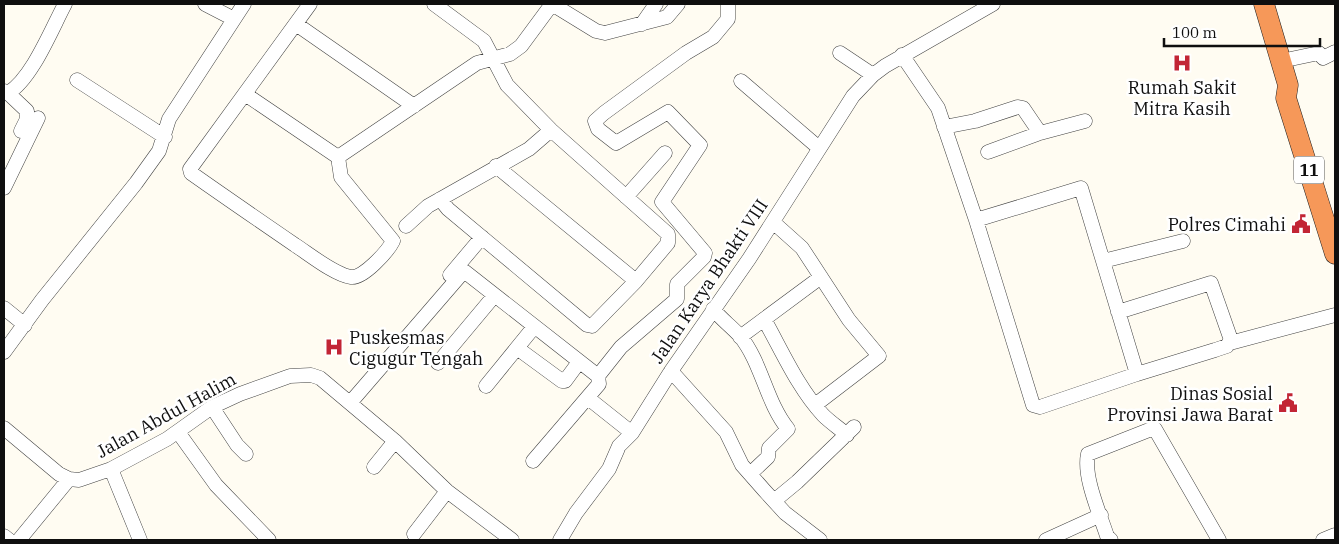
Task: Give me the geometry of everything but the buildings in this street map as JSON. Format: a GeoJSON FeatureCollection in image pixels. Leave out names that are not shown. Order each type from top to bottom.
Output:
{"type":"FeatureCollection","features":[{"type":"Feature","properties":{"kind":"highway","name":"11"},"geometry":{"type":"LineString","coordinates":[[1264,4],[1288,85],[1296,95],[1335,216]]}},
{"type":"Feature","properties":{"kind":"highway","name":"11"},"geometry":{"type":"LineString","coordinates":[[1288,85],[1286,98],[1335,254]]}},
{"type":"Feature","properties":{"kind":"street"},"geometry":{"type":"LineString","coordinates":[[21,131],[27,119],[28,111],[6,92],[17,86],[34,63],[65,4]]}},
{"type":"Feature","properties":{"kind":"street"},"geometry":{"type":"LineString","coordinates":[[204,4],[234,19]]}},
{"type":"Feature","properties":{"kind":"street"},"geometry":{"type":"LineString","coordinates":[[4,352],[47,293],[136,184],[159,151],[165,137],[164,129],[169,119],[244,4]]}},
{"type":"Feature","properties":{"kind":"street"},"geometry":{"type":"LineString","coordinates":[[245,94],[338,157],[341,177],[392,241],[390,247],[358,277],[350,277],[317,260],[191,173],[191,165],[310,4]]}},
{"type":"Feature","properties":{"kind":"street"},"geometry":{"type":"LineString","coordinates":[[434,4],[484,41],[507,85],[551,130],[666,233],[669,238],[668,243],[636,281],[592,326],[587,325],[448,209],[440,198]]}},
{"type":"Feature","properties":{"kind":"street"},"geometry":{"type":"LineString","coordinates":[[338,157],[477,63],[510,54],[521,46],[552,4],[596,31],[605,33],[671,16],[678,4]]}},
{"type":"Feature","properties":{"kind":"street"},"geometry":{"type":"LineString","coordinates":[[642,24],[656,4]]}},
{"type":"Feature","properties":{"kind":"street"},"geometry":{"type":"LineString","coordinates":[[598,376],[621,348],[676,299],[677,284],[705,255],[662,202],[700,145],[668,112],[616,143],[598,129],[596,121],[604,113],[686,53],[714,37],[728,18],[728,4]]}},
{"type":"Feature","properties":{"kind":"street","name":"Jalan Karya Bhakti VIII"},"geometry":{"type":"LineString","coordinates":[[560,540],[576,513],[609,469],[619,446],[632,433],[671,371],[774,222],[853,96],[873,75],[902,55],[993,4]]}},
{"type":"Feature","properties":{"kind":"street"},"geometry":{"type":"LineString","coordinates":[[296,24],[414,106]]}},
{"type":"Feature","properties":{"kind":"street"},"geometry":{"type":"LineString","coordinates":[[1281,61],[1319,53],[1323,58],[1335,52]]}},
{"type":"Feature","properties":{"kind":"street"},"geometry":{"type":"LineString","coordinates":[[840,53],[873,75]]}},
{"type":"Feature","properties":{"kind":"street"},"geometry":{"type":"LineString","coordinates":[[902,55],[938,108],[976,220],[1033,405],[1040,407],[1215,350],[1230,343],[1335,315]]}},
{"type":"Feature","properties":{"kind":"street"},"geometry":{"type":"LineString","coordinates":[[77,80],[165,137]]}},
{"type":"Feature","properties":{"kind":"street"},"geometry":{"type":"LineString","coordinates":[[741,80],[819,148]]}},
{"type":"Feature","properties":{"kind":"street"},"geometry":{"type":"LineString","coordinates":[[944,128],[975,121],[1018,107],[1023,108],[1040,133]]}},
{"type":"Feature","properties":{"kind":"street"},"geometry":{"type":"LineString","coordinates":[[4,188],[38,118]]}},
{"type":"Feature","properties":{"kind":"street"},"geometry":{"type":"LineString","coordinates":[[988,152],[1040,133],[1086,121]]}},
{"type":"Feature","properties":{"kind":"street"},"geometry":{"type":"LineString","coordinates":[[406,226],[440,198],[530,149],[551,130]]}},
{"type":"Feature","properties":{"kind":"street"},"geometry":{"type":"LineString","coordinates":[[626,197],[665,153]]}},
{"type":"Feature","properties":{"kind":"street"},"geometry":{"type":"LineString","coordinates":[[496,166],[636,281]]}},
{"type":"Feature","properties":{"kind":"street"},"geometry":{"type":"LineString","coordinates":[[976,220],[1080,188],[1137,374]]}},
{"type":"Feature","properties":{"kind":"street"},"geometry":{"type":"LineString","coordinates":[[774,222],[802,248],[849,320],[879,356],[815,404]]}},
{"type":"Feature","properties":{"kind":"street"},"geometry":{"type":"LineString","coordinates":[[351,397],[482,237]]}},
{"type":"Feature","properties":{"kind":"street"},"geometry":{"type":"LineString","coordinates":[[1103,261],[1183,241]]}},
{"type":"Feature","properties":{"kind":"street"},"geometry":{"type":"LineString","coordinates":[[351,397],[461,272],[470,274],[494,296],[598,376],[599,384],[533,462]]}},
{"type":"Feature","properties":{"kind":"street"},"geometry":{"type":"LineString","coordinates":[[740,337],[821,277]]}},
{"type":"Feature","properties":{"kind":"street"},"geometry":{"type":"LineString","coordinates":[[1118,312],[1211,283],[1230,333],[1230,343]]}},
{"type":"Feature","properties":{"kind":"street"},"geometry":{"type":"LineString","coordinates":[[438,363],[494,296]]}},
{"type":"Feature","properties":{"kind":"street"},"geometry":{"type":"LineString","coordinates":[[4,308],[25,325]]}},
{"type":"Feature","properties":{"kind":"street"},"geometry":{"type":"LineString","coordinates":[[713,309],[740,337],[762,377],[779,418],[788,429],[769,448],[768,457],[751,473]]}},
{"type":"Feature","properties":{"kind":"street"},"geometry":{"type":"LineString","coordinates":[[764,319],[796,377],[815,404],[824,415],[851,431],[774,501]]}},
{"type":"Feature","properties":{"kind":"street"},"geometry":{"type":"LineString","coordinates":[[486,386],[534,327]]}},
{"type":"Feature","properties":{"kind":"street"},"geometry":{"type":"LineString","coordinates":[[517,348],[562,381],[565,381],[579,362]]}},
{"type":"Feature","properties":{"kind":"street"},"geometry":{"type":"LineString","coordinates":[[671,371],[726,432],[742,465],[774,501],[820,540]]}},
{"type":"Feature","properties":{"kind":"street","name":"Jalan Abdul Halim"},"geometry":{"type":"LineString","coordinates":[[69,479],[79,480],[110,469],[178,432],[212,407],[264,385],[302,374],[320,378],[351,397],[447,491],[512,540]]}},
{"type":"Feature","properties":{"kind":"street"},"geometry":{"type":"LineString","coordinates":[[588,398],[632,433]]}},
{"type":"Feature","properties":{"kind":"street"},"geometry":{"type":"LineString","coordinates":[[212,407],[237,445],[246,454]]}},
{"type":"Feature","properties":{"kind":"street"},"geometry":{"type":"LineString","coordinates":[[4,428],[69,479],[19,540]]}},
{"type":"Feature","properties":{"kind":"street"},"geometry":{"type":"LineString","coordinates":[[1111,540],[1107,536],[1086,465],[1088,454],[1148,430],[1155,430],[1219,540]]}},
{"type":"Feature","properties":{"kind":"street"},"geometry":{"type":"LineString","coordinates":[[178,432],[216,485],[269,540]]}},
{"type":"Feature","properties":{"kind":"street"},"geometry":{"type":"LineString","coordinates":[[374,467],[394,441]]}},
{"type":"Feature","properties":{"kind":"street"},"geometry":{"type":"LineString","coordinates":[[110,469],[140,540]]}},
{"type":"Feature","properties":{"kind":"street"},"geometry":{"type":"LineString","coordinates":[[414,534],[447,491]]}},
{"type":"Feature","properties":{"kind":"street"},"geometry":{"type":"LineString","coordinates":[[1046,540],[1101,514]]}},
{"type":"Feature","properties":{"kind":"street"},"geometry":{"type":"LineString","coordinates":[[1323,540],[1335,535]]}},
{"type":"Feature","properties":{"kind":"street"},"geometry":{"type":"LineString","coordinates":[[4,536],[8,540]]}},
{"type":"Feature","properties":{"kind":"place","name":"Rumah Sakit Mitra Kasih"},"geometry":{"type":"Point","coordinates":[1182,63]}},
{"type":"Feature","properties":{"kind":"place","name":"Polres Cimahi"},"geometry":{"type":"Point","coordinates":[1301,224]}},
{"type":"Feature","properties":{"kind":"place","name":"Puskesmas Cigugur Tengah"},"geometry":{"type":"Point","coordinates":[334,347]}},
{"type":"Feature","properties":{"kind":"place","name":"Dinas Sosial Provinsi Jawa Barat"},"geometry":{"type":"Point","coordinates":[1288,403]}}]}
